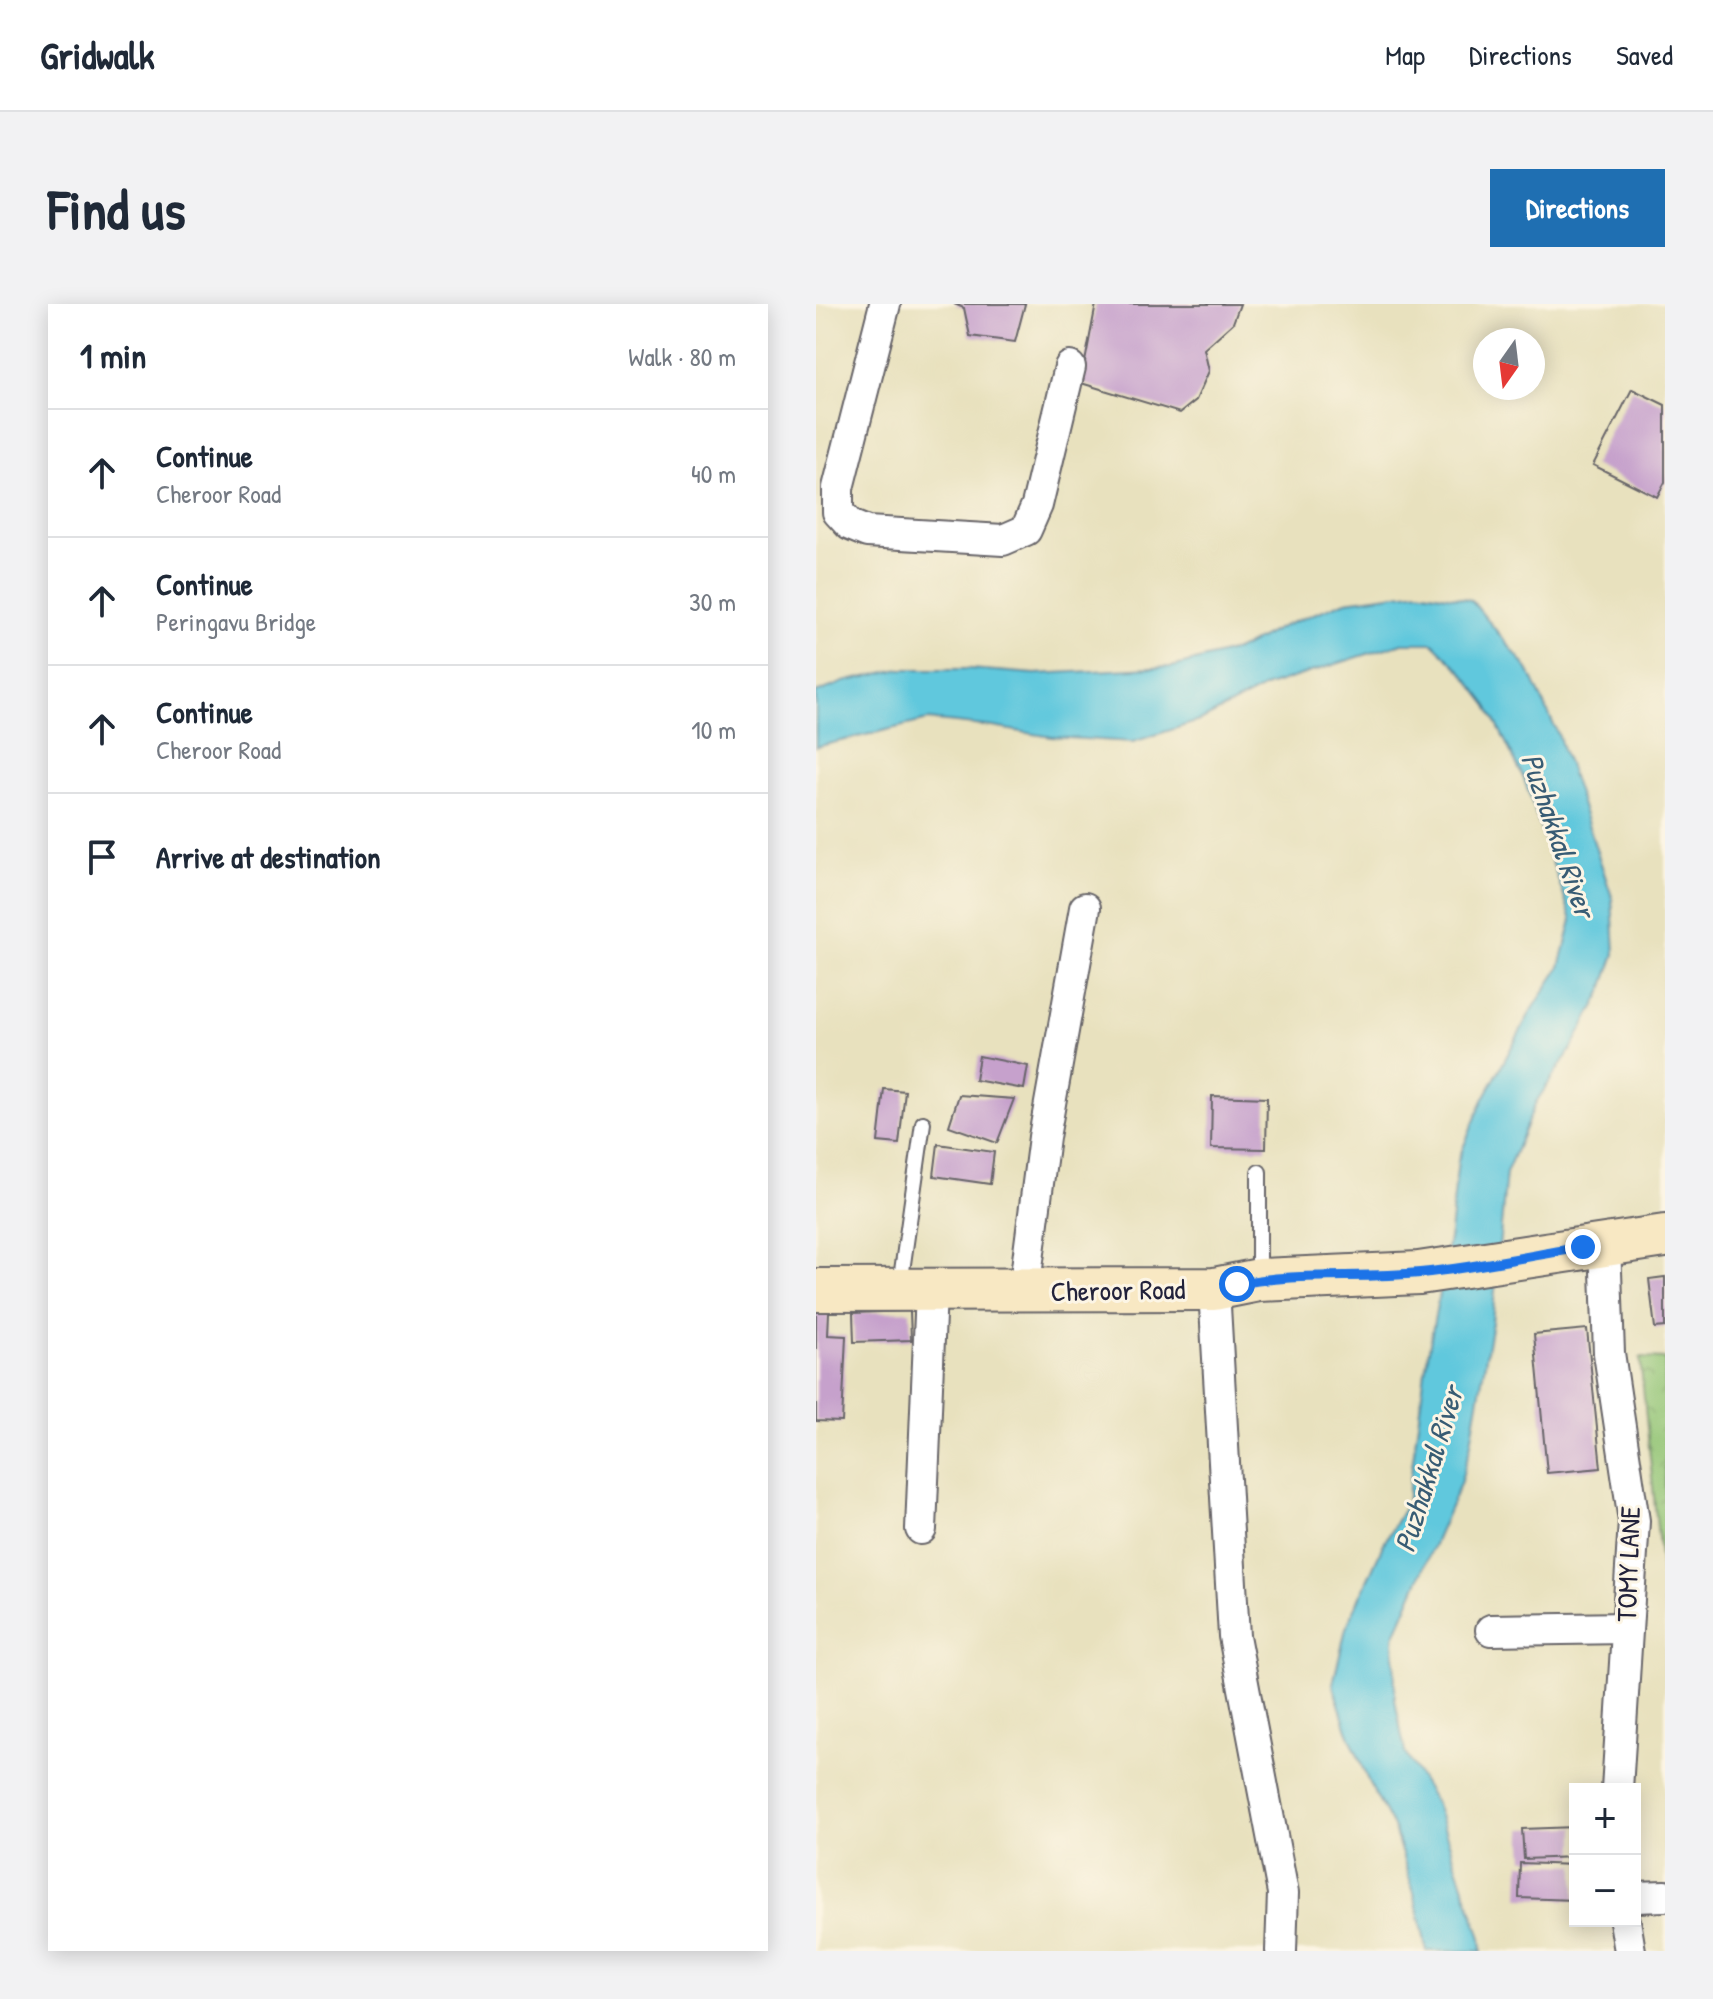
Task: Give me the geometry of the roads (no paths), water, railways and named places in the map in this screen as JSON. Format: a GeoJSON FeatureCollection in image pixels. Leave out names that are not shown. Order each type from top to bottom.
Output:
{"type":"FeatureCollection","features":[{"type":"Feature","properties":{"kind":"main road"},"geometry":{"type":"LineString","coordinates":[[1605,1244],[1665,1236]]}},
{"type":"Feature","properties":{"kind":"main road","name":"Cheroor Road"},"geometry":{"type":"LineString","coordinates":[[816,1290],[1214,1289],[1259,1280],[1419,1273],[1605,1244]]}},
{"type":"Feature","properties":{"kind":"street"},"geometry":{"type":"LineString","coordinates":[[885,304],[838,488],[838,512],[850,525],[867,532],[1003,540],[1026,530],[1037,505],[1070,367]]}},
{"type":"Feature","properties":{"kind":"street"},"geometry":{"type":"LineString","coordinates":[[1024,1291],[1044,1137],[1085,908]]}},
{"type":"Feature","properties":{"kind":"street","name":"TOMY LANE"},"geometry":{"type":"LineString","coordinates":[[1605,1244],[1609,1353],[1634,1521],[1617,1783]]}},
{"type":"Feature","properties":{"kind":"street"},"geometry":{"type":"LineString","coordinates":[[1214,1289],[1234,1636],[1283,1893],[1281,1951]]}},
{"type":"Feature","properties":{"kind":"street"},"geometry":{"type":"LineString","coordinates":[[915,1291],[921,1529]]}},
{"type":"Feature","properties":{"kind":"street"},"geometry":{"type":"LineString","coordinates":[[1491,1630],[1626,1628]]}},
{"type":"Feature","properties":{"kind":"street"},"geometry":{"type":"LineString","coordinates":[[1641,1897],[1665,1896]]}},
{"type":"Feature","properties":{"kind":"street"},"geometry":{"type":"LineString","coordinates":[[1626,1927],[1630,1951]]}},
{"type":"Feature","properties":{"kind":"lane"},"geometry":{"type":"LineString","coordinates":[[915,1291],[923,1123]]}},
{"type":"Feature","properties":{"kind":"lane"},"geometry":{"type":"LineString","coordinates":[[1259,1172],[1259,1280]]}},
{"type":"Feature","properties":{"kind":"water","name":"Puzhakkal River"},"geometry":{"type":"Polygon","coordinates":[[[1419,591],[1471,600],[1528,669],[1558,734],[1612,897],[1615,954],[1602,992],[1572,1048],[1536,1102],[1506,1173],[1492,1322],[1470,1448],[1460,1484],[1394,1637],[1395,1700],[1405,1753],[1436,1804],[1481,1938],[1482,1951],[1427,1951],[1414,1893],[1394,1829],[1369,1783],[1347,1730],[1333,1684],[1346,1628],[1383,1545],[1407,1503],[1425,1371],[1450,1233],[1458,1160],[1483,1100],[1529,1015],[1560,967],[1572,920],[1524,779],[1488,706],[1461,671],[1433,643],[1402,643],[1267,686],[1202,720],[1133,742],[1052,737],[928,720],[816,747],[816,693],[844,682],[900,669],[970,669],[1035,674],[1172,667],[1240,649],[1281,627],[1346,601],[1419,591]]]}}]}
